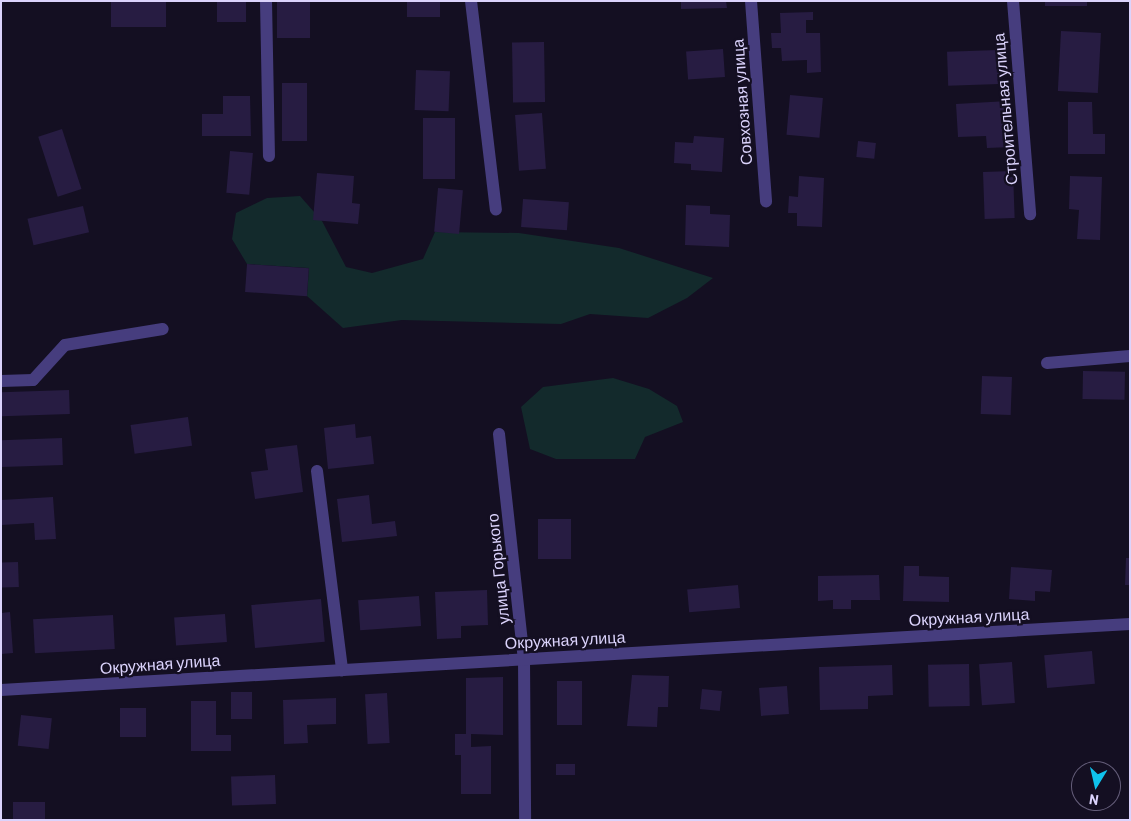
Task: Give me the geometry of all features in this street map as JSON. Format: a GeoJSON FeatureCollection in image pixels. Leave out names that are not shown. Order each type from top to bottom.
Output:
{"type":"FeatureCollection","features":[{"type":"Feature","properties":{"kind":"street"},"geometry":{"type":"LineString","coordinates":[[266,1],[269,156]]}},
{"type":"Feature","properties":{"kind":"street"},"geometry":{"type":"LineString","coordinates":[[471,1],[496,210]]}},
{"type":"Feature","properties":{"kind":"street","name":"Совхозная улица"},"geometry":{"type":"LineString","coordinates":[[751,1],[766,201]]}},
{"type":"Feature","properties":{"kind":"street","name":"Строительная улица"},"geometry":{"type":"LineString","coordinates":[[1012,1],[1030,214]]}},
{"type":"Feature","properties":{"kind":"street"},"geometry":{"type":"LineString","coordinates":[[1,382],[33,380],[65,345],[163,329]]}},
{"type":"Feature","properties":{"kind":"street"},"geometry":{"type":"LineString","coordinates":[[1048,363],[1130,356]]}},
{"type":"Feature","properties":{"kind":"street","name":"улица Горького"},"geometry":{"type":"LineString","coordinates":[[499,434],[524,659],[525,820]]}},
{"type":"Feature","properties":{"kind":"street"},"geometry":{"type":"LineString","coordinates":[[317,471],[342,670]]}},
{"type":"Feature","properties":{"kind":"street","name":"Окружная улица"},"geometry":{"type":"LineString","coordinates":[[1,690],[1130,624]]}},
{"type":"Feature","properties":{"kind":"green space"},"geometry":{"type":"Polygon","coordinates":[[[300,196],[322,221],[346,267],[372,273],[423,259],[435,232],[519,233],[619,248],[713,278],[687,298],[648,318],[590,314],[561,324],[402,320],[343,328],[307,296],[309,268],[247,264],[232,239],[236,213],[267,198],[300,196]]]}},
{"type":"Feature","properties":{"kind":"green space"},"geometry":{"type":"Polygon","coordinates":[[[613,378],[649,389],[677,406],[683,422],[645,437],[635,459],[556,459],[530,449],[521,407],[543,387],[613,378]]]}},
{"type":"Feature","properties":{"kind":"building"},"geometry":{"type":"Polygon","coordinates":[[[111,1],[166,1],[166,27],[111,27],[111,1]]]}},
{"type":"Feature","properties":{"kind":"building"},"geometry":{"type":"Polygon","coordinates":[[[217,1],[246,1],[246,22],[217,22],[217,1]]]}},
{"type":"Feature","properties":{"kind":"building"},"geometry":{"type":"Polygon","coordinates":[[[277,1],[310,1],[310,38],[277,38],[277,1]]]}},
{"type":"Feature","properties":{"kind":"building"},"geometry":{"type":"Polygon","coordinates":[[[407,1],[440,1],[440,17],[407,17],[407,1]]]}},
{"type":"Feature","properties":{"kind":"building"},"geometry":{"type":"Polygon","coordinates":[[[681,1],[726,1],[727,8],[681,9],[681,1]]]}},
{"type":"Feature","properties":{"kind":"building"},"geometry":{"type":"Polygon","coordinates":[[[1045,1],[1087,1],[1087,6],[1045,6],[1045,1]]]}},
{"type":"Feature","properties":{"kind":"building"},"geometry":{"type":"Polygon","coordinates":[[[813,12],[813,20],[806,20],[806,33],[820,33],[821,72],[807,73],[807,60],[782,61],[781,48],[772,48],[771,33],[781,33],[780,13],[813,12]]]}},
{"type":"Feature","properties":{"kind":"building"},"geometry":{"type":"Polygon","coordinates":[[[1061,31],[1101,33],[1098,93],[1058,91],[1061,31]]]}},
{"type":"Feature","properties":{"kind":"building"},"geometry":{"type":"Polygon","coordinates":[[[544,42],[545,102],[513,103],[512,43],[544,42]]]}},
{"type":"Feature","properties":{"kind":"building"},"geometry":{"type":"Polygon","coordinates":[[[723,49],[725,77],[688,80],[686,52],[723,49]]]}},
{"type":"Feature","properties":{"kind":"building"},"geometry":{"type":"Polygon","coordinates":[[[998,50],[999,84],[948,86],[947,52],[998,50]]]}},
{"type":"Feature","properties":{"kind":"building"},"geometry":{"type":"Polygon","coordinates":[[[416,70],[450,71],[449,111],[415,110],[416,70]]]}},
{"type":"Feature","properties":{"kind":"building"},"geometry":{"type":"Polygon","coordinates":[[[282,83],[307,83],[307,141],[282,141],[282,83]]]}},
{"type":"Feature","properties":{"kind":"building"},"geometry":{"type":"Polygon","coordinates":[[[790,95],[823,98],[819,138],[787,135],[790,95]]]}},
{"type":"Feature","properties":{"kind":"building"},"geometry":{"type":"Polygon","coordinates":[[[223,96],[250,96],[251,136],[202,136],[202,114],[223,114],[223,96]]]}},
{"type":"Feature","properties":{"kind":"building"},"geometry":{"type":"Polygon","coordinates":[[[1008,101],[1011,147],[987,148],[986,136],[958,137],[956,104],[1008,101]]]}},
{"type":"Feature","properties":{"kind":"building"},"geometry":{"type":"Polygon","coordinates":[[[1068,102],[1092,102],[1093,134],[1105,134],[1105,154],[1068,154],[1068,102]]]}},
{"type":"Feature","properties":{"kind":"building"},"geometry":{"type":"Polygon","coordinates":[[[542,113],[546,169],[519,171],[515,115],[542,113]]]}},
{"type":"Feature","properties":{"kind":"building"},"geometry":{"type":"Polygon","coordinates":[[[423,118],[455,118],[455,179],[423,179],[423,118]]]}},
{"type":"Feature","properties":{"kind":"building"},"geometry":{"type":"Polygon","coordinates":[[[62,129],[81,189],[58,197],[38,137],[62,129]]]}},
{"type":"Feature","properties":{"kind":"building"},"geometry":{"type":"Polygon","coordinates":[[[694,136],[724,138],[722,172],[691,170],[691,164],[674,163],[675,142],[693,143],[694,136]]]}},
{"type":"Feature","properties":{"kind":"building"},"geometry":{"type":"Polygon","coordinates":[[[858,141],[876,143],[874,159],[856,157],[858,141]]]}},
{"type":"Feature","properties":{"kind":"building"},"geometry":{"type":"Polygon","coordinates":[[[230,151],[253,153],[249,195],[226,193],[230,151]]]}},
{"type":"Feature","properties":{"kind":"building"},"geometry":{"type":"Polygon","coordinates":[[[1013,171],[1015,218],[985,219],[983,172],[1013,171]]]}},
{"type":"Feature","properties":{"kind":"building"},"geometry":{"type":"Polygon","coordinates":[[[317,173],[354,176],[352,203],[360,204],[358,224],[313,220],[317,173]]]}},
{"type":"Feature","properties":{"kind":"building"},"geometry":{"type":"Polygon","coordinates":[[[799,176],[824,178],[822,227],[797,226],[797,213],[788,213],[789,196],[798,197],[799,176]]]}},
{"type":"Feature","properties":{"kind":"building"},"geometry":{"type":"Polygon","coordinates":[[[1070,176],[1102,177],[1100,240],[1077,239],[1079,210],[1069,209],[1070,176]]]}},
{"type":"Feature","properties":{"kind":"building"},"geometry":{"type":"Polygon","coordinates":[[[438,188],[463,190],[459,234],[434,232],[438,188]]]}},
{"type":"Feature","properties":{"kind":"building"},"geometry":{"type":"Polygon","coordinates":[[[523,199],[569,202],[567,230],[521,227],[523,199]]]}},
{"type":"Feature","properties":{"kind":"building"},"geometry":{"type":"Polygon","coordinates":[[[686,205],[710,206],[710,214],[730,215],[729,247],[685,245],[686,205]]]}},
{"type":"Feature","properties":{"kind":"building"},"geometry":{"type":"Polygon","coordinates":[[[83,206],[89,232],[34,245],[27,219],[83,206]]]}},
{"type":"Feature","properties":{"kind":"building"},"geometry":{"type":"Polygon","coordinates":[[[247,264],[309,268],[307,296],[245,292],[247,264]]]}},
{"type":"Feature","properties":{"kind":"building"},"geometry":{"type":"Polygon","coordinates":[[[1083,371],[1125,372],[1125,400],[1083,399],[1083,371]]]}},
{"type":"Feature","properties":{"kind":"building"},"geometry":{"type":"Polygon","coordinates":[[[982,376],[1012,377],[1011,415],[981,414],[982,376]]]}},
{"type":"Feature","properties":{"kind":"building"},"geometry":{"type":"Polygon","coordinates":[[[69,390],[70,414],[2,416],[1,392],[69,390]]]}},
{"type":"Feature","properties":{"kind":"building"},"geometry":{"type":"Polygon","coordinates":[[[188,417],[192,446],[135,454],[131,425],[188,417]]]}},
{"type":"Feature","properties":{"kind":"building"},"geometry":{"type":"Polygon","coordinates":[[[355,424],[356,438],[371,436],[374,464],[328,469],[324,428],[355,424]]]}},
{"type":"Feature","properties":{"kind":"building"},"geometry":{"type":"Polygon","coordinates":[[[62,438],[63,465],[2,467],[1,440],[62,438]]]}},
{"type":"Feature","properties":{"kind":"building"},"geometry":{"type":"Polygon","coordinates":[[[297,445],[303,492],[255,499],[251,472],[268,470],[265,449],[297,445]]]}},
{"type":"Feature","properties":{"kind":"building"},"geometry":{"type":"Polygon","coordinates":[[[369,495],[372,524],[395,521],[397,536],[342,542],[337,499],[369,495]]]}},
{"type":"Feature","properties":{"kind":"building"},"geometry":{"type":"Polygon","coordinates":[[[53,497],[56,539],[35,540],[34,523],[1,525],[1,500],[53,497]]]}},
{"type":"Feature","properties":{"kind":"building"},"geometry":{"type":"Polygon","coordinates":[[[538,519],[571,519],[571,559],[538,559],[538,519]]]}},
{"type":"Feature","properties":{"kind":"building"},"geometry":{"type":"Polygon","coordinates":[[[1126,558],[1130,558],[1130,585],[1125,585],[1126,558]]]}},
{"type":"Feature","properties":{"kind":"building"},"geometry":{"type":"Polygon","coordinates":[[[18,562],[19,587],[2,588],[1,563],[18,562]]]}},
{"type":"Feature","properties":{"kind":"building"},"geometry":{"type":"Polygon","coordinates":[[[904,566],[919,566],[919,576],[949,577],[949,602],[903,601],[904,566]]]}},
{"type":"Feature","properties":{"kind":"building"},"geometry":{"type":"Polygon","coordinates":[[[1011,567],[1052,570],[1050,592],[1035,591],[1035,601],[1009,599],[1011,567]]]}},
{"type":"Feature","properties":{"kind":"building"},"geometry":{"type":"Polygon","coordinates":[[[879,575],[880,600],[851,600],[851,609],[833,609],[833,600],[818,601],[818,576],[879,575]]]}},
{"type":"Feature","properties":{"kind":"building"},"geometry":{"type":"Polygon","coordinates":[[[738,585],[740,608],[689,612],[687,589],[738,585]]]}},
{"type":"Feature","properties":{"kind":"building"},"geometry":{"type":"Polygon","coordinates":[[[487,590],[488,625],[461,626],[461,638],[437,639],[435,592],[487,590]]]}},
{"type":"Feature","properties":{"kind":"building"},"geometry":{"type":"Polygon","coordinates":[[[419,596],[421,626],[360,630],[358,600],[419,596]]]}},
{"type":"Feature","properties":{"kind":"building"},"geometry":{"type":"Polygon","coordinates":[[[321,599],[325,642],[255,648],[251,605],[321,599]]]}},
{"type":"Feature","properties":{"kind":"building"},"geometry":{"type":"Polygon","coordinates":[[[10,612],[13,653],[1,654],[1,613],[10,612]]]}},
{"type":"Feature","properties":{"kind":"building"},"geometry":{"type":"Polygon","coordinates":[[[225,614],[227,642],[176,645],[174,618],[225,614]]]}},
{"type":"Feature","properties":{"kind":"building"},"geometry":{"type":"Polygon","coordinates":[[[113,615],[115,649],[35,653],[33,619],[113,615]]]}},
{"type":"Feature","properties":{"kind":"building"},"geometry":{"type":"Polygon","coordinates":[[[1092,651],[1095,684],[1047,688],[1044,655],[1092,651]]]}},
{"type":"Feature","properties":{"kind":"building"},"geometry":{"type":"Polygon","coordinates":[[[1012,662],[1015,703],[982,705],[979,664],[1012,662]]]}},
{"type":"Feature","properties":{"kind":"building"},"geometry":{"type":"Polygon","coordinates":[[[969,664],[970,706],[929,707],[928,665],[969,664]]]}},
{"type":"Feature","properties":{"kind":"building"},"geometry":{"type":"Polygon","coordinates":[[[892,665],[893,695],[868,696],[868,709],[820,710],[819,667],[892,665]]]}},
{"type":"Feature","properties":{"kind":"building"},"geometry":{"type":"Polygon","coordinates":[[[632,675],[669,676],[668,707],[658,707],[657,727],[627,726],[632,675]]]}},
{"type":"Feature","properties":{"kind":"building"},"geometry":{"type":"Polygon","coordinates":[[[503,677],[503,735],[471,734],[471,747],[491,746],[491,794],[461,794],[461,755],[455,755],[455,734],[466,734],[466,678],[503,677]]]}},
{"type":"Feature","properties":{"kind":"building"},"geometry":{"type":"Polygon","coordinates":[[[557,681],[582,681],[582,725],[557,725],[557,681]]]}},
{"type":"Feature","properties":{"kind":"building"},"geometry":{"type":"Polygon","coordinates":[[[787,686],[789,714],[761,716],[759,688],[787,686]]]}},
{"type":"Feature","properties":{"kind":"building"},"geometry":{"type":"Polygon","coordinates":[[[702,689],[722,691],[720,711],[700,709],[702,689]]]}},
{"type":"Feature","properties":{"kind":"building"},"geometry":{"type":"Polygon","coordinates":[[[231,692],[252,692],[252,719],[231,719],[231,692]]]}},
{"type":"Feature","properties":{"kind":"building"},"geometry":{"type":"Polygon","coordinates":[[[387,693],[390,743],[368,744],[365,694],[387,693]]]}},
{"type":"Feature","properties":{"kind":"building"},"geometry":{"type":"Polygon","coordinates":[[[336,698],[336,724],[307,725],[308,743],[284,744],[283,700],[336,698]]]}},
{"type":"Feature","properties":{"kind":"building"},"geometry":{"type":"Polygon","coordinates":[[[191,701],[216,701],[216,735],[231,735],[231,751],[191,751],[191,701]]]}},
{"type":"Feature","properties":{"kind":"building"},"geometry":{"type":"Polygon","coordinates":[[[120,708],[146,708],[146,737],[120,737],[120,708]]]}},
{"type":"Feature","properties":{"kind":"building"},"geometry":{"type":"Polygon","coordinates":[[[21,715],[52,718],[49,749],[18,746],[21,715]]]}},
{"type":"Feature","properties":{"kind":"building"},"geometry":{"type":"Polygon","coordinates":[[[556,764],[575,764],[575,775],[556,775],[556,764]]]}},
{"type":"Feature","properties":{"kind":"building"},"geometry":{"type":"Polygon","coordinates":[[[275,775],[276,804],[232,806],[231,777],[275,775]]]}},
{"type":"Feature","properties":{"kind":"building"},"geometry":{"type":"Polygon","coordinates":[[[13,802],[45,802],[45,820],[13,820],[13,802]]]}}]}
